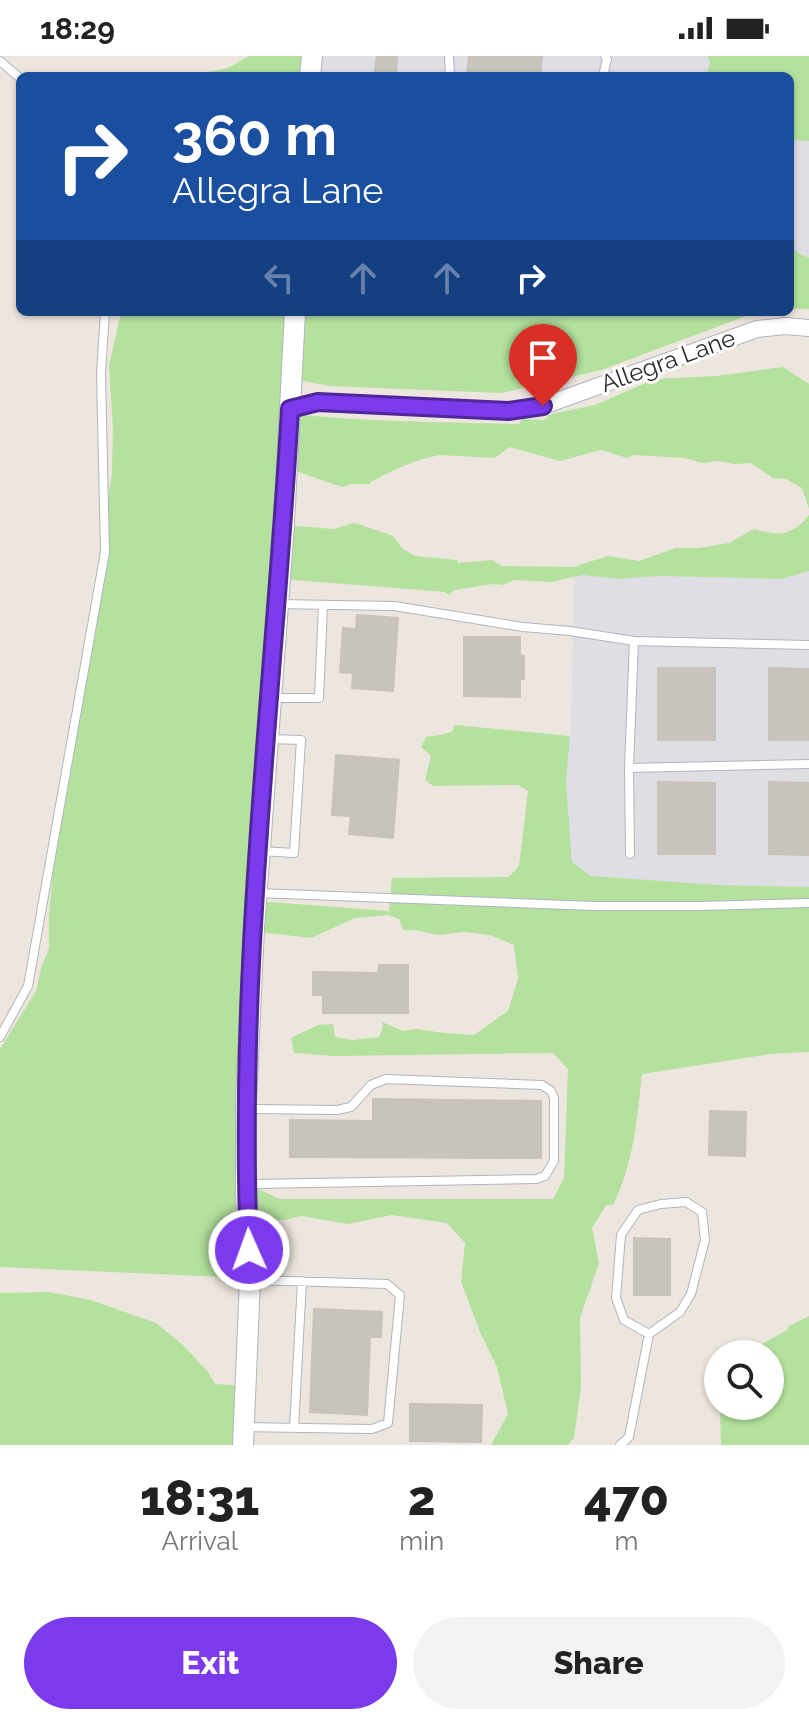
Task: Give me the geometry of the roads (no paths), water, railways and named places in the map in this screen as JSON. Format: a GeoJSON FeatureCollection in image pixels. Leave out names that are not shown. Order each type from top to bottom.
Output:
{"type":"FeatureCollection","features":[{"type":"Feature","properties":{"kind":"street"},"geometry":{"type":"LineString","coordinates":[[244,1436],[250,1280],[246,1109],[256,893],[295,316]]}},
{"type":"Feature","properties":{"kind":"street","name":"Allegra Lane"},"geometry":{"type":"LineString","coordinates":[[290,409],[318,402],[508,411],[543,406],[757,329],[785,326],[809,328]]}},
{"type":"Feature","properties":{"kind":"lane"},"geometry":{"type":"LineString","coordinates":[[0,61],[16,75]]}},
{"type":"Feature","properties":{"kind":"lane"},"geometry":{"type":"LineString","coordinates":[[0,1037],[28,986],[105,552],[101,373],[105,316]]}},
{"type":"Feature","properties":{"kind":"lane"},"geometry":{"type":"LineString","coordinates":[[277,604],[394,606],[634,641],[809,645]]}},
{"type":"Feature","properties":{"kind":"lane"},"geometry":{"type":"LineString","coordinates":[[270,698],[319,698],[323,606]]}},
{"type":"Feature","properties":{"kind":"lane"},"geometry":{"type":"LineString","coordinates":[[630,854],[629,768],[634,641]]}},
{"type":"Feature","properties":{"kind":"lane"},"geometry":{"type":"LineString","coordinates":[[259,851],[294,853],[301,740],[267,738]]}},
{"type":"Feature","properties":{"kind":"lane"},"geometry":{"type":"LineString","coordinates":[[629,768],[809,764]]}},
{"type":"Feature","properties":{"kind":"lane"},"geometry":{"type":"LineString","coordinates":[[256,893],[595,906],[809,903]]}},
{"type":"Feature","properties":{"kind":"lane"},"geometry":{"type":"LineString","coordinates":[[246,1109],[337,1110],[351,1107],[371,1085],[386,1079],[542,1085],[551,1091],[554,1098],[554,1161],[545,1176],[536,1179],[246,1184]]}},
{"type":"Feature","properties":{"kind":"lane"},"geometry":{"type":"LineString","coordinates":[[620,1445],[629,1437],[649,1334],[680,1312],[691,1294],[705,1240],[702,1212],[686,1202],[638,1210],[621,1235],[616,1298],[624,1320],[649,1334]]}},
{"type":"Feature","properties":{"kind":"lane"},"geometry":{"type":"LineString","coordinates":[[244,1436],[282,1428],[372,1429],[388,1423],[400,1295],[387,1284],[250,1280]]}},
{"type":"Feature","properties":{"kind":"lane"},"geometry":{"type":"LineString","coordinates":[[294,1428],[297,1281]]}}]}
